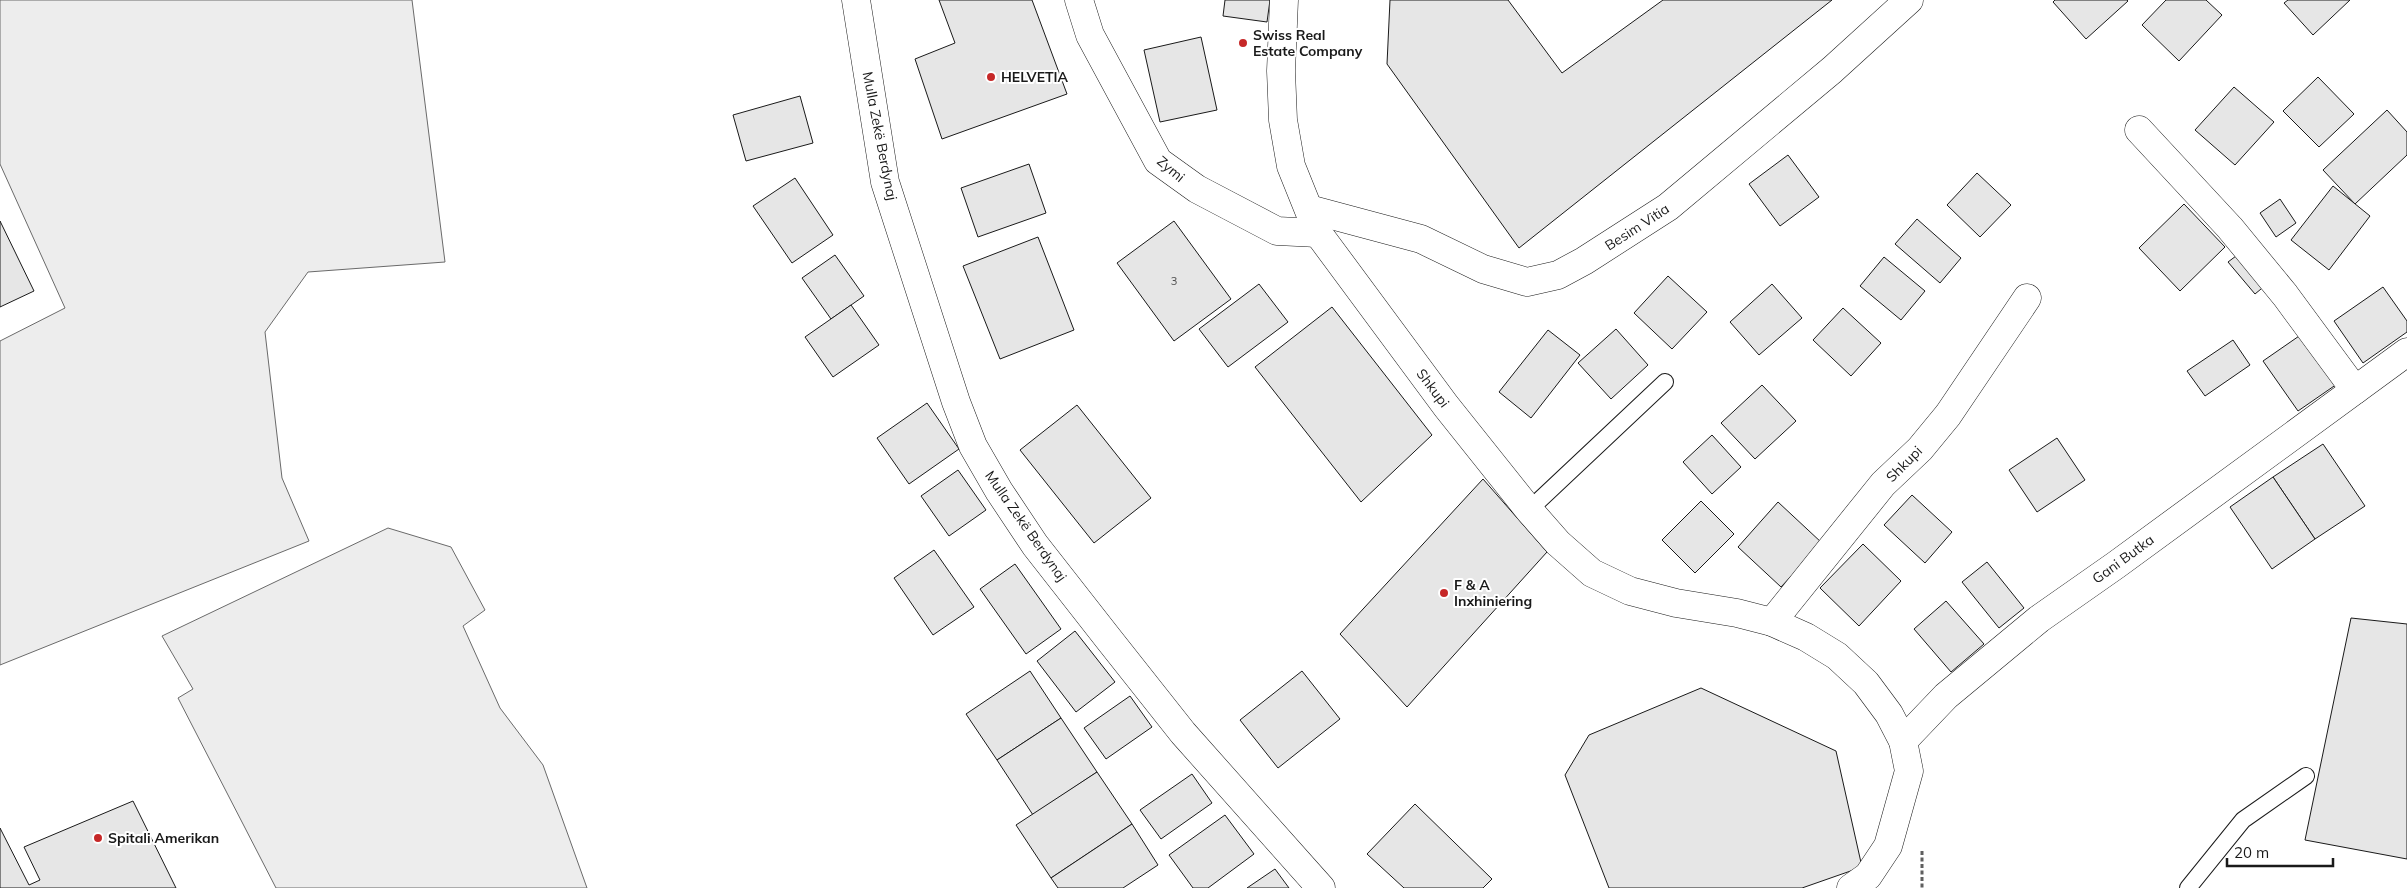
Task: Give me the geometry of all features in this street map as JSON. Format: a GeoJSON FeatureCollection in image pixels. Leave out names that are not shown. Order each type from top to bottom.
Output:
{"type":"FeatureCollection","features":[{"type":"Feature","properties":{"kind":"street","name":"Mulla Zekë Berdynaj"},"geometry":{"type":"LineString","coordinates":[[856,0],[885,182],[956,402],[973,446],[999,491],[1036,544],[1112,644],[1183,733],[1321,888]]}},
{"type":"Feature","properties":{"kind":"street","name":"Zymi"},"geometry":{"type":"LineString","coordinates":[[1079,0],[1090,35],[1158,161],[1197,190],[1277,231],[1314,221]]}},
{"type":"Feature","properties":{"kind":"street","name":"Shkupi"},"geometry":{"type":"LineString","coordinates":[[1284,0],[1281,71],[1282,120],[1291,166],[1314,221],[1446,406],[1529,510],[1558,543],[1592,573],[1630,591],[1676,603],[1737,613],[1772,622],[1806,637],[1837,656],[1866,683],[1890,714],[1903,740],[1909,771],[1888,846],[1868,876],[1851,888]]}},
{"type":"Feature","properties":{"kind":"street","name":"Besim Vitia"},"geometry":{"type":"LineString","coordinates":[[1314,221],[1422,239],[1483,269],[1527,282],[1558,276],[1668,207],[1832,70],[1909,0]]}},
{"type":"Feature","properties":{"kind":"street"},"geometry":{"type":"LineString","coordinates":[[2139,130],[2230,228],[2285,295],[2355,390]]}},
{"type":"Feature","properties":{"kind":"street","name":"Shkupi"},"geometry":{"type":"LineString","coordinates":[[1772,622],[1883,484],[1920,449],[1948,415],[2027,298]]}},
{"type":"Feature","properties":{"kind":"street","name":"Gani Butka"},"geometry":{"type":"LineString","coordinates":[[1903,740],[1953,690],[2039,618],[2124,560],[2407,352]]}},
{"type":"Feature","properties":{"kind":"lane"},"geometry":{"type":"LineString","coordinates":[[1529,510],[1665,382]]}},
{"type":"Feature","properties":{"kind":"lane"},"geometry":{"type":"LineString","coordinates":[[2188,888],[2244,820],[2306,776]]}},
{"type":"Feature","properties":{"kind":"shaded area"},"geometry":{"type":"Polygon","coordinates":[[[0,0],[412,0],[445,262],[308,272],[265,332],[282,478],[309,541],[0,665],[0,341],[65,308],[0,164],[0,0]]]}},
{"type":"Feature","properties":{"kind":"shaded area"},"geometry":{"type":"Polygon","coordinates":[[[388,528],[451,547],[485,610],[463,626],[500,708],[543,765],[587,888],[276,888],[178,698],[193,689],[162,636],[388,528]]]}},
{"type":"Feature","properties":{"kind":"building","name":"HELVETIA"},"geometry":{"type":"Polygon","coordinates":[[[939,0],[1032,0],[1067,94],[942,139],[915,59],[955,43],[939,0]]]}},
{"type":"Feature","properties":{"kind":"building"},"geometry":{"type":"Polygon","coordinates":[[[1225,0],[1270,0],[1267,22],[1223,16],[1225,0]]]}},
{"type":"Feature","properties":{"kind":"building"},"geometry":{"type":"Polygon","coordinates":[[[1390,0],[1508,0],[1562,73],[1663,0],[1832,0],[1519,248],[1387,64],[1390,0]]]}},
{"type":"Feature","properties":{"kind":"building"},"geometry":{"type":"Polygon","coordinates":[[[2055,0],[2128,1],[2086,39],[2053,2],[2055,0]]]}},
{"type":"Feature","properties":{"kind":"building"},"geometry":{"type":"Polygon","coordinates":[[[2166,0],[2206,0],[2222,15],[2179,61],[2142,25],[2166,0]]]}},
{"type":"Feature","properties":{"kind":"building"},"geometry":{"type":"Polygon","coordinates":[[[2288,0],[2350,0],[2313,35],[2284,3],[2288,0]]]}},
{"type":"Feature","properties":{"kind":"building"},"geometry":{"type":"Polygon","coordinates":[[[1201,37],[1217,110],[1160,122],[1144,50],[1201,37]]]}},
{"type":"Feature","properties":{"kind":"building"},"geometry":{"type":"Polygon","coordinates":[[[2318,77],[2354,114],[2319,147],[2283,111],[2318,77]]]}},
{"type":"Feature","properties":{"kind":"building"},"geometry":{"type":"Polygon","coordinates":[[[2234,87],[2274,122],[2235,165],[2195,130],[2234,87]]]}},
{"type":"Feature","properties":{"kind":"building"},"geometry":{"type":"Polygon","coordinates":[[[800,96],[813,143],[746,161],[733,115],[800,96]]]}},
{"type":"Feature","properties":{"kind":"building"},"geometry":{"type":"Polygon","coordinates":[[[2387,110],[2407,132],[2407,155],[2355,204],[2323,170],[2387,110]]]}},
{"type":"Feature","properties":{"kind":"building"},"geometry":{"type":"Polygon","coordinates":[[[1788,155],[1819,197],[1780,226],[1749,184],[1788,155]]]}},
{"type":"Feature","properties":{"kind":"building"},"geometry":{"type":"Polygon","coordinates":[[[1029,164],[1046,213],[978,237],[961,188],[1029,164]]]}},
{"type":"Feature","properties":{"kind":"building"},"geometry":{"type":"Polygon","coordinates":[[[1977,173],[2011,205],[1980,237],[1947,205],[1977,173]]]}},
{"type":"Feature","properties":{"kind":"building"},"geometry":{"type":"Polygon","coordinates":[[[795,178],[833,235],[792,263],[753,206],[795,178]]]}},
{"type":"Feature","properties":{"kind":"building"},"geometry":{"type":"Polygon","coordinates":[[[2333,186],[2370,216],[2329,270],[2291,240],[2333,186]]]}},
{"type":"Feature","properties":{"kind":"building"},"geometry":{"type":"Polygon","coordinates":[[[2280,199],[2296,223],[2276,237],[2260,213],[2280,199]]]}},
{"type":"Feature","properties":{"kind":"building"},"geometry":{"type":"Polygon","coordinates":[[[2184,204],[2225,247],[2180,291],[2139,248],[2184,204]]]}},
{"type":"Feature","properties":{"kind":"building"},"geometry":{"type":"Polygon","coordinates":[[[1917,219],[1961,258],[1940,283],[1895,244],[1917,219]]]}},
{"type":"Feature","properties":{"kind":"building"},"geometry":{"type":"Polygon","coordinates":[[[0,221],[34,291],[0,307],[0,221]]]}},
{"type":"Feature","properties":{"kind":"building"},"geometry":{"type":"Polygon","coordinates":[[[1174,221],[1231,299],[1174,341],[1117,263],[1174,221]]]}},
{"type":"Feature","properties":{"kind":"building"},"geometry":{"type":"Polygon","coordinates":[[[1038,237],[1074,330],[1000,359],[963,266],[1038,237]]]}},
{"type":"Feature","properties":{"kind":"building"},"geometry":{"type":"Polygon","coordinates":[[[2240,253],[2267,284],[2255,294],[2228,262],[2240,253]]]}},
{"type":"Feature","properties":{"kind":"building"},"geometry":{"type":"Polygon","coordinates":[[[835,255],[864,296],[831,319],[802,278],[835,255]]]}},
{"type":"Feature","properties":{"kind":"building"},"geometry":{"type":"Polygon","coordinates":[[[1884,257],[1925,291],[1901,320],[1860,286],[1884,257]]]}},
{"type":"Feature","properties":{"kind":"building"},"geometry":{"type":"Polygon","coordinates":[[[1668,276],[1707,312],[1672,349],[1634,313],[1668,276]]]}},
{"type":"Feature","properties":{"kind":"building"},"geometry":{"type":"Polygon","coordinates":[[[1259,284],[1288,322],[1228,367],[1199,329],[1259,284]]]}},
{"type":"Feature","properties":{"kind":"building"},"geometry":{"type":"Polygon","coordinates":[[[1772,284],[1802,318],[1759,355],[1730,322],[1772,284]]]}},
{"type":"Feature","properties":{"kind":"building"},"geometry":{"type":"Polygon","coordinates":[[[2383,287],[2407,321],[2407,332],[2363,363],[2334,321],[2383,287]]]}},
{"type":"Feature","properties":{"kind":"building"},"geometry":{"type":"Polygon","coordinates":[[[851,305],[879,345],[833,377],[805,337],[851,305]]]}},
{"type":"Feature","properties":{"kind":"building"},"geometry":{"type":"Polygon","coordinates":[[[1332,307],[1432,435],[1361,502],[1255,367],[1332,307]]]}},
{"type":"Feature","properties":{"kind":"building"},"geometry":{"type":"Polygon","coordinates":[[[1843,308],[1881,343],[1851,376],[1813,340],[1843,308]]]}},
{"type":"Feature","properties":{"kind":"building"},"geometry":{"type":"Polygon","coordinates":[[[1616,329],[1648,365],[1611,399],[1578,363],[1616,329]]]}},
{"type":"Feature","properties":{"kind":"building"},"geometry":{"type":"Polygon","coordinates":[[[1548,330],[1580,355],[1531,418],[1499,392],[1548,330]]]}},
{"type":"Feature","properties":{"kind":"building"},"geometry":{"type":"Polygon","coordinates":[[[2302,334],[2337,384],[2298,411],[2263,361],[2302,334]]]}},
{"type":"Feature","properties":{"kind":"building"},"geometry":{"type":"Polygon","coordinates":[[[2233,340],[2250,365],[2205,396],[2187,371],[2233,340]]]}},
{"type":"Feature","properties":{"kind":"building"},"geometry":{"type":"Polygon","coordinates":[[[1762,385],[1796,421],[1755,459],[1721,423],[1762,385]]]}},
{"type":"Feature","properties":{"kind":"building"},"geometry":{"type":"Polygon","coordinates":[[[927,403],[959,449],[909,484],[877,438],[927,403]]]}},
{"type":"Feature","properties":{"kind":"building"},"geometry":{"type":"Polygon","coordinates":[[[1077,405],[1151,498],[1094,543],[1020,450],[1077,405]]]}},
{"type":"Feature","properties":{"kind":"building"},"geometry":{"type":"Polygon","coordinates":[[[1712,435],[1741,467],[1712,494],[1683,462],[1712,435]]]}},
{"type":"Feature","properties":{"kind":"building"},"geometry":{"type":"Polygon","coordinates":[[[2057,438],[2085,480],[2037,512],[2009,470],[2057,438]]]}},
{"type":"Feature","properties":{"kind":"building"},"geometry":{"type":"Polygon","coordinates":[[[2323,444],[2365,506],[2315,539],[2273,477],[2323,444]]]}},
{"type":"Feature","properties":{"kind":"building"},"geometry":{"type":"Polygon","coordinates":[[[958,470],[986,510],[949,536],[921,496],[958,470]]]}},
{"type":"Feature","properties":{"kind":"building"},"geometry":{"type":"Polygon","coordinates":[[[2273,477],[2315,539],[2272,569],[2230,507],[2273,477]]]}},
{"type":"Feature","properties":{"kind":"building","name":"F & A Inxhiniering"},"geometry":{"type":"Polygon","coordinates":[[[1483,479],[1547,552],[1407,707],[1340,634],[1483,479]]]}},
{"type":"Feature","properties":{"kind":"building"},"geometry":{"type":"Polygon","coordinates":[[[1912,495],[1952,532],[1925,563],[1884,525],[1912,495]]]}},
{"type":"Feature","properties":{"kind":"building"},"geometry":{"type":"Polygon","coordinates":[[[1701,501],[1734,534],[1695,573],[1662,540],[1701,501]]]}},
{"type":"Feature","properties":{"kind":"building"},"geometry":{"type":"Polygon","coordinates":[[[1778,502],[1822,543],[1781,587],[1738,547],[1778,502]]]}},
{"type":"Feature","properties":{"kind":"building"},"geometry":{"type":"Polygon","coordinates":[[[1863,544],[1901,581],[1859,626],[1820,588],[1863,544]]]}},
{"type":"Feature","properties":{"kind":"building"},"geometry":{"type":"Polygon","coordinates":[[[934,550],[974,607],[933,635],[894,578],[934,550]]]}},
{"type":"Feature","properties":{"kind":"building"},"geometry":{"type":"Polygon","coordinates":[[[1987,562],[2024,608],[1999,628],[1962,582],[1987,562]]]}},
{"type":"Feature","properties":{"kind":"building"},"geometry":{"type":"Polygon","coordinates":[[[1015,564],[1061,629],[1026,654],[980,589],[1015,564]]]}},
{"type":"Feature","properties":{"kind":"building"},"geometry":{"type":"Polygon","coordinates":[[[1946,601],[1984,644],[1951,672],[1914,629],[1946,601]]]}},
{"type":"Feature","properties":{"kind":"building"},"geometry":{"type":"Polygon","coordinates":[[[2351,618],[2407,624],[2407,859],[2305,840],[2351,618]]]}},
{"type":"Feature","properties":{"kind":"building"},"geometry":{"type":"Polygon","coordinates":[[[1075,631],[1115,682],[1076,712],[1037,661],[1075,631]]]}},
{"type":"Feature","properties":{"kind":"building"},"geometry":{"type":"Polygon","coordinates":[[[1030,671],[1061,718],[997,760],[966,714],[1030,671]]]}},
{"type":"Feature","properties":{"kind":"building"},"geometry":{"type":"Polygon","coordinates":[[[1302,671],[1340,719],[1278,768],[1240,720],[1302,671]]]}},
{"type":"Feature","properties":{"kind":"building"},"geometry":{"type":"Polygon","coordinates":[[[1701,688],[1836,751],[1862,867],[1802,888],[1609,888],[1565,775],[1589,735],[1701,688]]]}},
{"type":"Feature","properties":{"kind":"building"},"geometry":{"type":"Polygon","coordinates":[[[1130,696],[1152,727],[1106,759],[1084,728],[1130,696]]]}},
{"type":"Feature","properties":{"kind":"building"},"geometry":{"type":"Polygon","coordinates":[[[1061,718],[1097,772],[1033,815],[997,760],[1061,718]]]}},
{"type":"Feature","properties":{"kind":"building"},"geometry":{"type":"Polygon","coordinates":[[[1097,772],[1132,824],[1051,878],[1016,825],[1097,772]]]}},
{"type":"Feature","properties":{"kind":"building"},"geometry":{"type":"Polygon","coordinates":[[[1192,774],[1212,803],[1161,839],[1140,810],[1192,774]]]}},
{"type":"Feature","properties":{"kind":"building","name":"Spitali Amerikan"},"geometry":{"type":"Polygon","coordinates":[[[133,801],[176,888],[0,888],[0,828],[29,885],[40,880],[24,847],[133,801]]]}},
{"type":"Feature","properties":{"kind":"building"},"geometry":{"type":"Polygon","coordinates":[[[1415,804],[1492,879],[1483,888],[1404,888],[1367,854],[1415,804]]]}},
{"type":"Feature","properties":{"kind":"building"},"geometry":{"type":"Polygon","coordinates":[[[1225,815],[1254,854],[1208,888],[1193,888],[1169,855],[1225,815]]]}},
{"type":"Feature","properties":{"kind":"building"},"geometry":{"type":"Polygon","coordinates":[[[1132,824],[1158,865],[1123,888],[1058,888],[1051,878],[1132,824]]]}},
{"type":"Feature","properties":{"kind":"building"},"geometry":{"type":"Polygon","coordinates":[[[1275,869],[1289,888],[1247,888],[1275,869]]]}},
{"type":"Feature","properties":{"kind":"place","name":"Swiss Real Estate Company"},"geometry":{"type":"Point","coordinates":[1243,43]}},
{"type":"Feature","properties":{"kind":"place","name":"HELVETIA"},"geometry":{"type":"Point","coordinates":[991,77]}},
{"type":"Feature","properties":{"kind":"place","name":"F & A Inxhiniering"},"geometry":{"type":"Point","coordinates":[1444,593]}},
{"type":"Feature","properties":{"kind":"place","name":"Spitali Amerikan"},"geometry":{"type":"Point","coordinates":[98,838]}}]}
